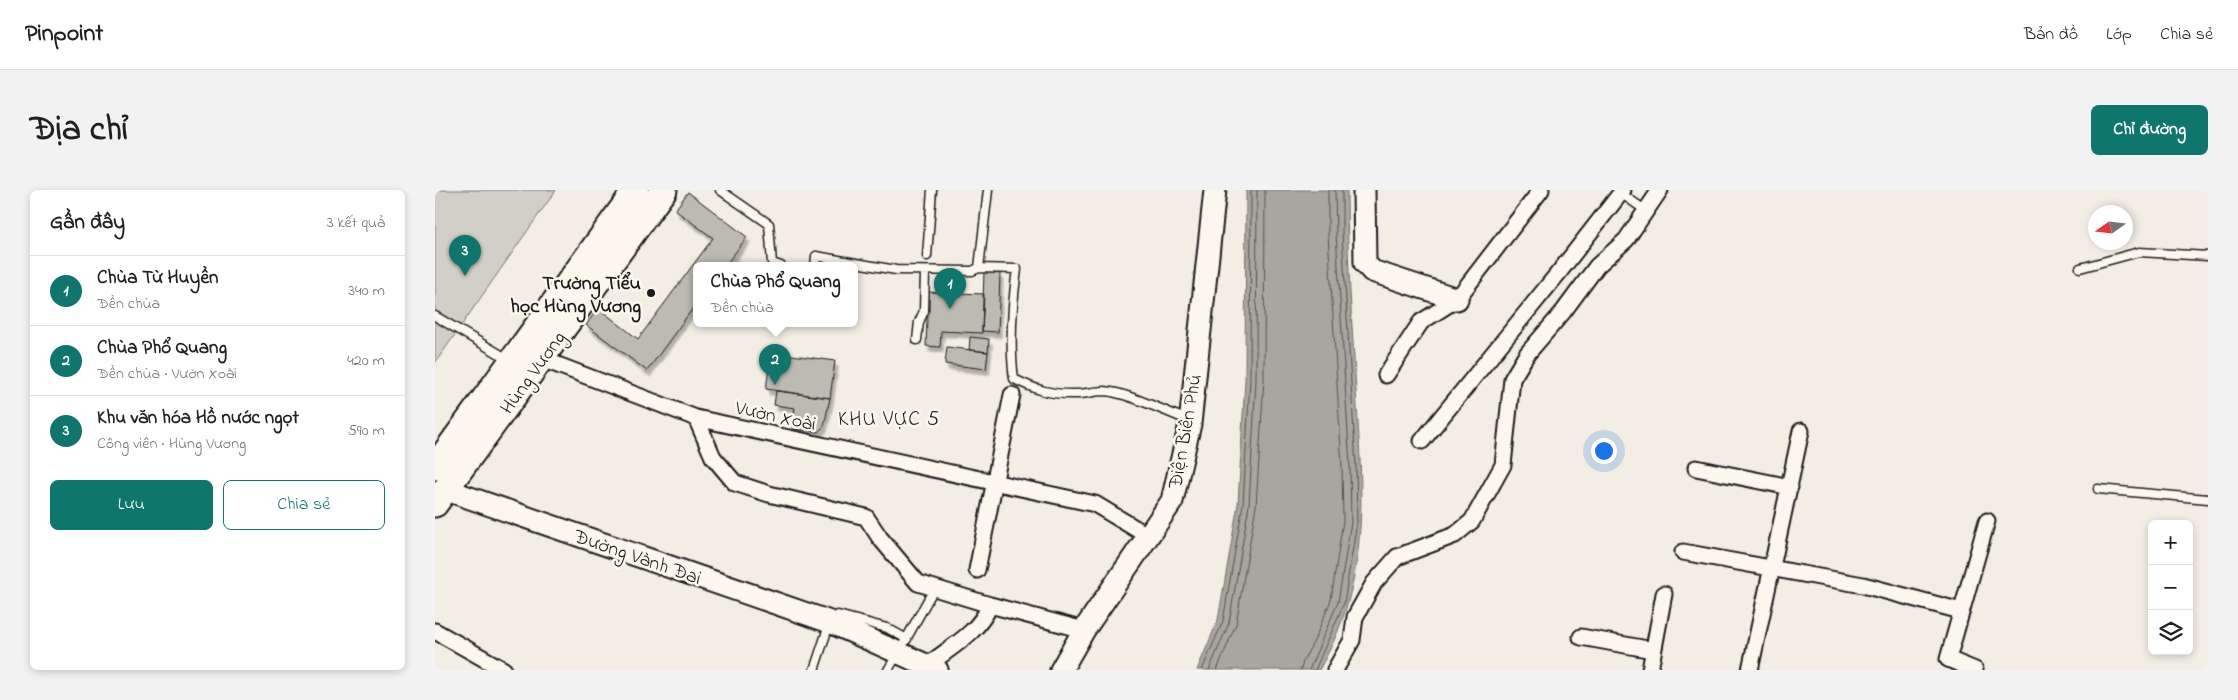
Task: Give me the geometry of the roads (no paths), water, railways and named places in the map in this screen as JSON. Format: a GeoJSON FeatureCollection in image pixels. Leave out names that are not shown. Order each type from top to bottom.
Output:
{"type":"FeatureCollection","features":[{"type":"Feature","properties":{"kind":"main road","name":"Hùng Vương"},"geometry":{"type":"LineString","coordinates":[[435,467],[636,190]]}},
{"type":"Feature","properties":{"kind":"main road","name":"Hùng Vương"},"geometry":{"type":"LineString","coordinates":[[439,495],[542,359],[658,192]]}},
{"type":"Feature","properties":{"kind":"street","name":"Điện Biên Phủ"},"geometry":{"type":"LineString","coordinates":[[1061,670],[1084,630],[1172,501],[1190,421],[1215,190]]}},
{"type":"Feature","properties":{"kind":"street"},"geometry":{"type":"LineString","coordinates":[[1364,190],[1365,263],[1373,271],[1457,299]]}},
{"type":"Feature","properties":{"kind":"street"},"geometry":{"type":"LineString","coordinates":[[1386,375],[1421,322],[1457,299],[1541,190]]}},
{"type":"Feature","properties":{"kind":"street"},"geometry":{"type":"LineString","coordinates":[[1335,670],[1351,640],[1355,617],[1374,583],[1397,557],[1455,535],[1472,521],[1503,465],[1512,379],[1527,354],[1563,312],[1597,266],[1626,240],[1660,190]]}},
{"type":"Feature","properties":{"kind":"street"},"geometry":{"type":"LineString","coordinates":[[1422,441],[1560,271],[1619,191]]}},
{"type":"Feature","properties":{"kind":"street","name":"Vườn Xoài"},"geometry":{"type":"LineString","coordinates":[[542,359],[696,418],[1095,504],[1148,536]]}},
{"type":"Feature","properties":{"kind":"street"},"geometry":{"type":"LineString","coordinates":[[977,570],[993,482],[1012,395]]}},
{"type":"Feature","properties":{"kind":"street"},"geometry":{"type":"LineString","coordinates":[[696,418],[713,457],[735,483],[769,494],[866,516],[880,538],[918,583],[990,606],[1084,630]]}},
{"type":"Feature","properties":{"kind":"street"},"geometry":{"type":"LineString","coordinates":[[1750,670],[1801,431]]}},
{"type":"Feature","properties":{"kind":"street"},"geometry":{"type":"LineString","coordinates":[[1696,468],[1790,487]]}},
{"type":"Feature","properties":{"kind":"street","name":"Đường Vành Đai"},"geometry":{"type":"LineString","coordinates":[[439,495],[830,622],[930,669]]}},
{"type":"Feature","properties":{"kind":"street"},"geometry":{"type":"LineString","coordinates":[[1975,670],[1948,659],[1987,520]]}},
{"type":"Feature","properties":{"kind":"street"},"geometry":{"type":"LineString","coordinates":[[1683,552],[1772,570],[1863,585],[1961,611]]}},
{"type":"Feature","properties":{"kind":"street"},"geometry":{"type":"LineString","coordinates":[[1650,670],[1664,594]]}},
{"type":"Feature","properties":{"kind":"street"},"geometry":{"type":"LineString","coordinates":[[930,669],[978,628],[990,606]]}},
{"type":"Feature","properties":{"kind":"street"},"geometry":{"type":"LineString","coordinates":[[435,631],[503,670]]}},
{"type":"Feature","properties":{"kind":"street"},"geometry":{"type":"LineString","coordinates":[[1581,637],[1653,650]]}},
{"type":"Feature","properties":{"kind":"lane"},"geometry":{"type":"LineString","coordinates":[[720,190],[769,224],[772,262]]}},
{"type":"Feature","properties":{"kind":"lane"},"geometry":{"type":"LineString","coordinates":[[927,256],[932,190]]}},
{"type":"Feature","properties":{"kind":"lane"},"geometry":{"type":"LineString","coordinates":[[979,268],[988,190]]}},
{"type":"Feature","properties":{"kind":"lane"},"geometry":{"type":"LineString","coordinates":[[1619,191],[1645,210]]}},
{"type":"Feature","properties":{"kind":"lane"},"geometry":{"type":"LineString","coordinates":[[2080,268],[2139,252],[2208,256]]}},
{"type":"Feature","properties":{"kind":"lane"},"geometry":{"type":"LineString","coordinates":[[815,262],[816,256],[850,262]]}},
{"type":"Feature","properties":{"kind":"lane"},"geometry":{"type":"LineString","coordinates":[[858,263],[896,270],[925,272],[972,271],[979,268],[1017,269],[1011,316],[1010,352],[1014,379],[1037,391],[1052,393],[1076,394],[1105,391],[1133,399],[1190,421]]}},
{"type":"Feature","properties":{"kind":"lane"},"geometry":{"type":"LineString","coordinates":[[917,340],[919,322],[924,311],[925,272]]}},
{"type":"Feature","properties":{"kind":"lane"},"geometry":{"type":"LineString","coordinates":[[435,316],[512,361]]}},
{"type":"Feature","properties":{"kind":"lane"},"geometry":{"type":"LineString","coordinates":[[2098,489],[2208,499]]}},
{"type":"Feature","properties":{"kind":"lane"},"geometry":{"type":"LineString","coordinates":[[898,654],[935,587]]}},
{"type":"Feature","properties":{"kind":"lane"},"geometry":{"type":"LineString","coordinates":[[814,670],[830,622]]}},
{"type":"Feature","properties":{"kind":"water"},"geometry":{"type":"Polygon","coordinates":[[[1246,190],[1347,190],[1350,290],[1360,463],[1360,533],[1356,568],[1348,602],[1336,636],[1319,670],[1197,670],[1218,620],[1238,504],[1245,380],[1246,190]]]}},
{"type":"Feature","properties":{"kind":"place","name":"Khu văn hóa Hồ nước ngọt"},"geometry":{"type":"Point","coordinates":[465,276]}},
{"type":"Feature","properties":{"kind":"place","name":"Trường Tiểu học Hùng Vương"},"geometry":{"type":"Point","coordinates":[651,293]}},
{"type":"Feature","properties":{"kind":"place","name":"Chùa Từ Huyền"},"geometry":{"type":"Point","coordinates":[950,309]}},
{"type":"Feature","properties":{"kind":"place","name":"Chùa Phổ Quang"},"geometry":{"type":"Point","coordinates":[775,385]}},
{"type":"Feature","properties":{"kind":"district","name":"KHU VỰC 5"},"geometry":{"type":"Point","coordinates":[889,418]}}]}
